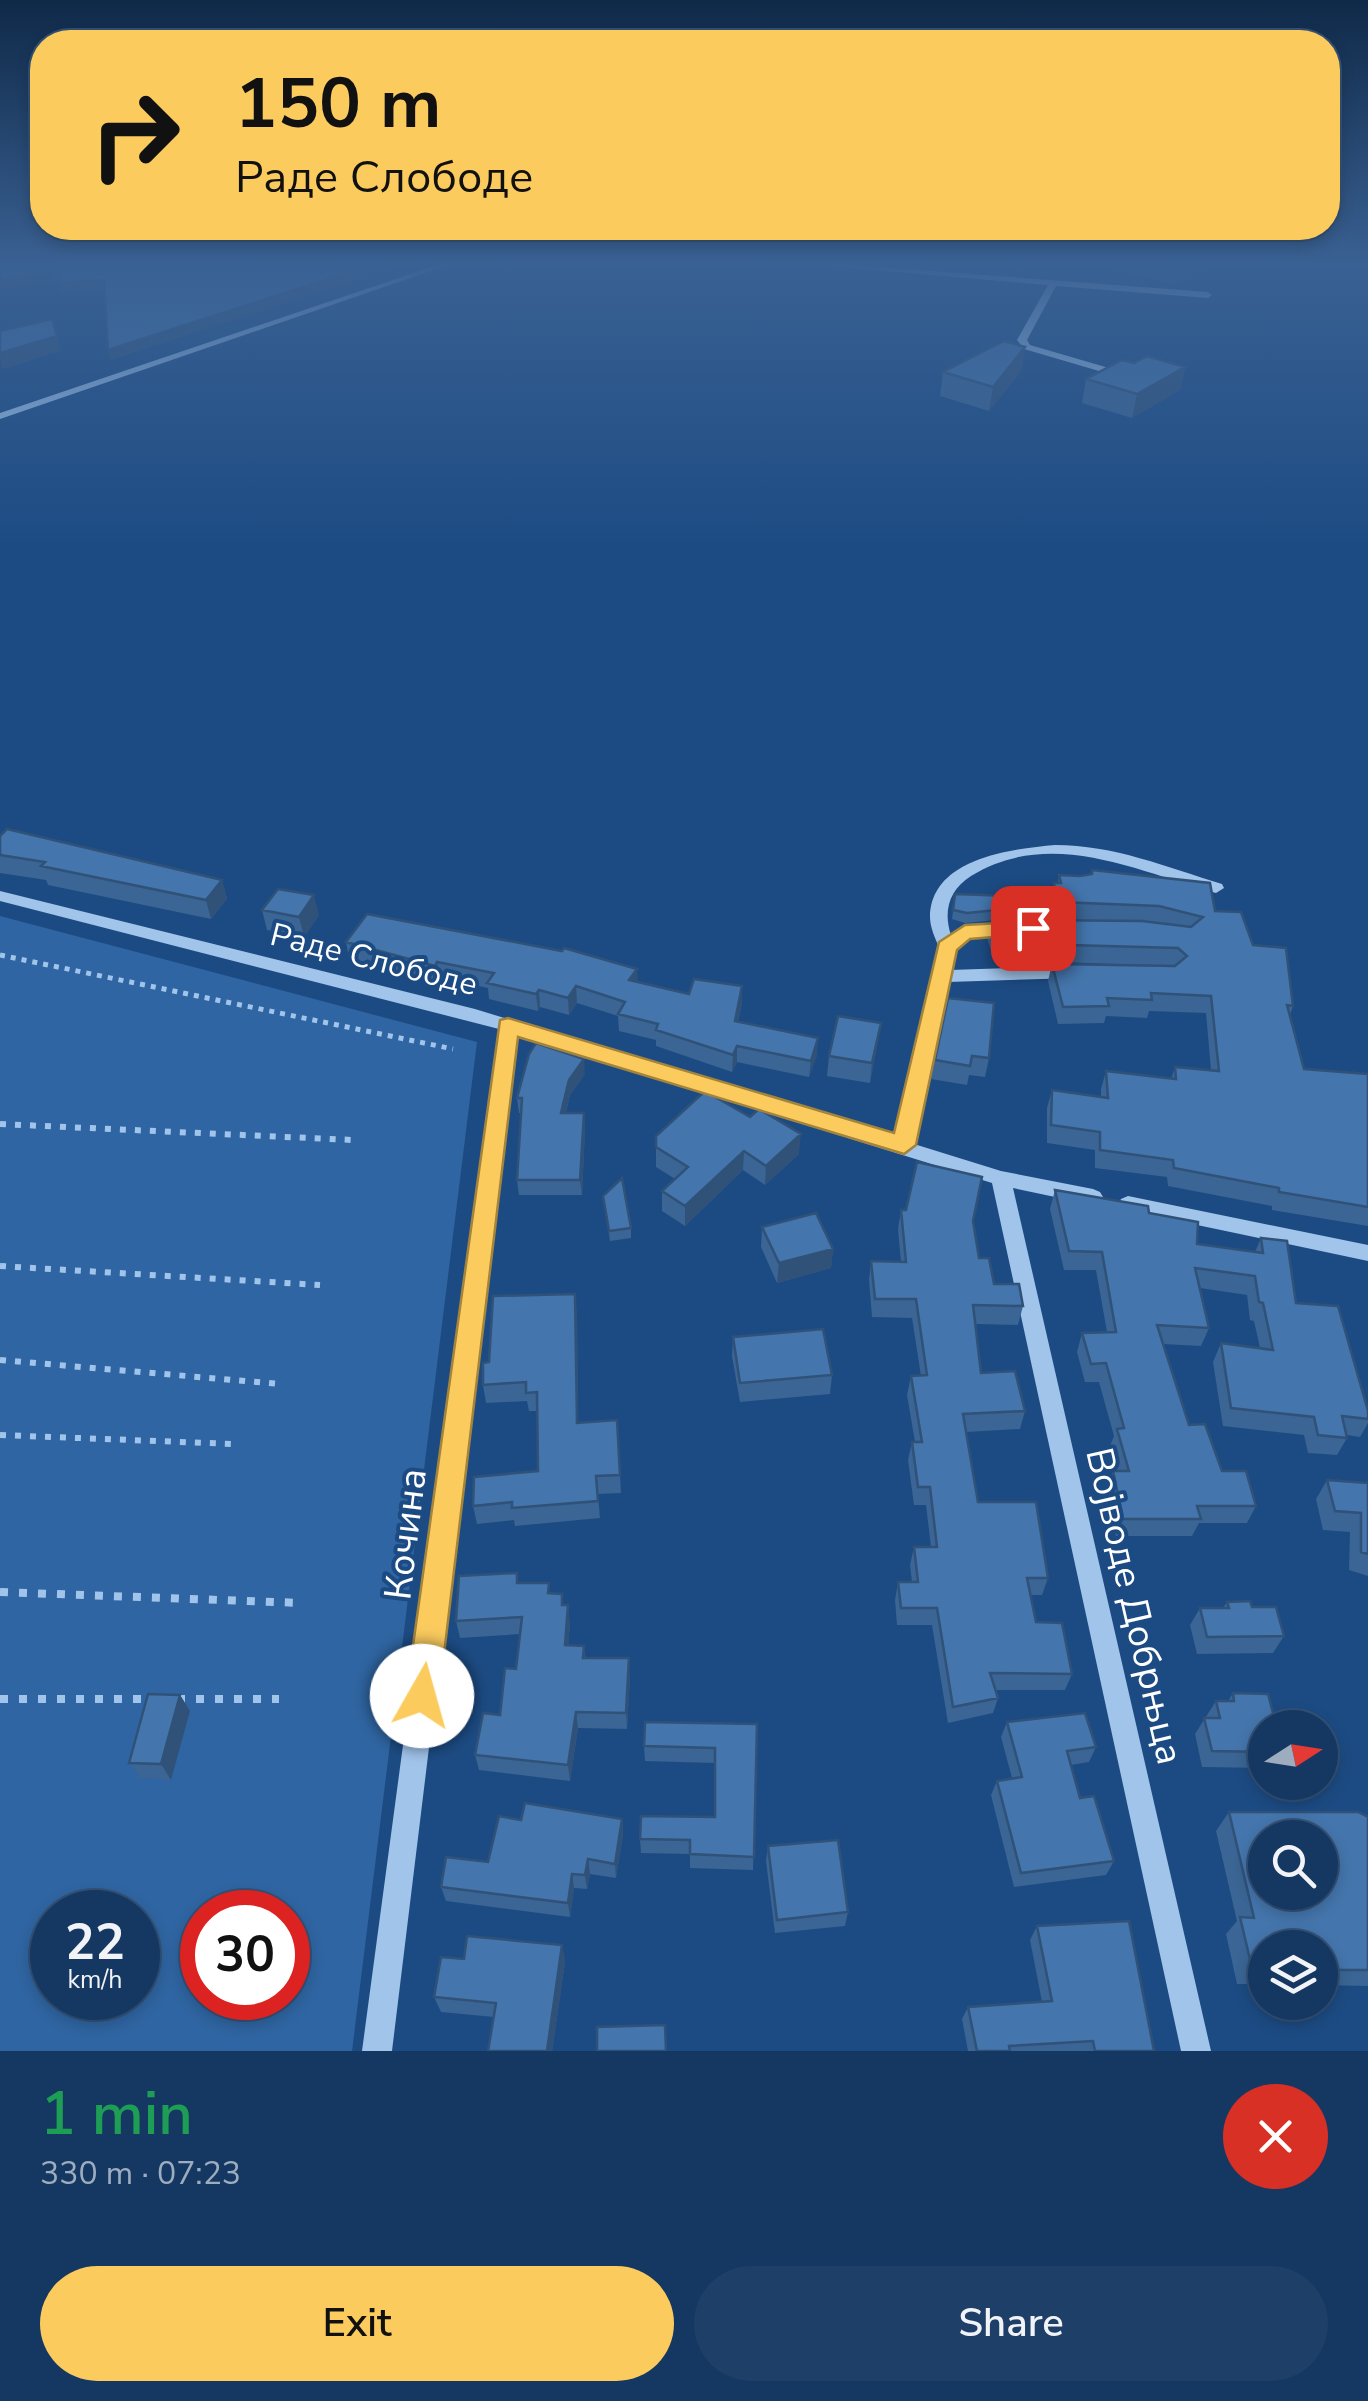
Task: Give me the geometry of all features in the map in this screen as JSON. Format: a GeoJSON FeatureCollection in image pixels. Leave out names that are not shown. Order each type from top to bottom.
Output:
{"type":"FeatureCollection","features":[{"type":"Feature","properties":{"kind":"street"},"geometry":{"type":"LineString","coordinates":[[0,416],[167,359]]}},
{"type":"Feature","properties":{"kind":"street"},"geometry":{"type":"LineString","coordinates":[[1068,359],[1132,377]]}},
{"type":"Feature","properties":{"kind":"street"},"geometry":{"type":"LineString","coordinates":[[904,1145],[924,1035],[944,976],[947,947],[938,918],[946,892],[966,871],[998,858],[1063,850],[1097,852],[1216,888]]}},
{"type":"Feature","properties":{"kind":"street","name":"Раде Слободе"},"geometry":{"type":"LineString","coordinates":[[0,896],[508,1026],[1001,1178],[1368,1253]]}},
{"type":"Feature","properties":{"kind":"street"},"geometry":{"type":"LineString","coordinates":[[947,947],[965,932],[1067,930]]}},
{"type":"Feature","properties":{"kind":"street"},"geometry":{"type":"LineString","coordinates":[[944,976],[1098,973]]}},
{"type":"Feature","properties":{"kind":"street","name":"Кочина"},"geometry":{"type":"LineString","coordinates":[[377,2051],[508,1026]]}},
{"type":"Feature","properties":{"kind":"street","name":"Војводе Добрњца"},"geometry":{"type":"LineString","coordinates":[[1001,1178],[1196,2051]]}},
{"type":"Feature","properties":{"kind":"path"},"geometry":{"type":"LineString","coordinates":[[0,956],[452,1049]]}},
{"type":"Feature","properties":{"kind":"path"},"geometry":{"type":"LineString","coordinates":[[0,1124],[353,1140]]}},
{"type":"Feature","properties":{"kind":"path"},"geometry":{"type":"LineString","coordinates":[[0,1266],[320,1285]]}},
{"type":"Feature","properties":{"kind":"path"},"geometry":{"type":"LineString","coordinates":[[0,1360],[280,1384]]}},
{"type":"Feature","properties":{"kind":"path"},"geometry":{"type":"LineString","coordinates":[[0,1435],[234,1444]]}},
{"type":"Feature","properties":{"kind":"path"},"geometry":{"type":"LineString","coordinates":[[0,1592],[303,1603]]}},
{"type":"Feature","properties":{"kind":"path"},"geometry":{"type":"LineString","coordinates":[[0,1698],[279,1699]]}},
{"type":"Feature","properties":{"kind":"shaded area"},"geometry":{"type":"Polygon","coordinates":[[[0,916],[477,1042],[352,2051],[0,2051],[0,916]]]}},
{"type":"Feature","properties":{"kind":"building"},"geometry":{"type":"Polygon","coordinates":[[[969,359],[1016,359],[993,387],[943,372],[969,359]]]}},
{"type":"Feature","properties":{"kind":"building"},"geometry":{"type":"Polygon","coordinates":[[[1156,359],[1185,367],[1137,394],[1086,379],[1122,360],[1134,363],[1156,359]]]}},
{"type":"Feature","properties":{"kind":"building"},"geometry":{"type":"Polygon","coordinates":[[[7,829],[222,880],[206,900],[41,866],[45,862],[0,855],[0,836],[7,829]]]}},
{"type":"Feature","properties":{"kind":"building"},"geometry":{"type":"Polygon","coordinates":[[[1092,870],[1210,883],[1215,911],[1241,912],[1253,945],[1286,948],[1293,1006],[1287,1005],[1304,1069],[1368,1074],[1368,1207],[1174,1168],[1173,1160],[1100,1150],[1100,1132],[1051,1125],[1052,1090],[1108,1098],[1106,1071],[1176,1079],[1175,1067],[1219,1071],[1211,996],[1151,993],[1152,1000],[1107,998],[1109,1006],[1063,1007],[1052,964],[1175,966],[1187,956],[1178,948],[1033,944],[1033,920],[1142,921],[1191,927],[1203,917],[1159,906],[1034,901],[1034,890],[1055,890],[1054,883],[1061,883],[1059,875],[1080,876],[1092,874],[1092,870]]]}},
{"type":"Feature","properties":{"kind":"building"},"geometry":{"type":"Polygon","coordinates":[[[278,889],[314,895],[299,917],[262,910],[278,889]]]}},
{"type":"Feature","properties":{"kind":"building"},"geometry":{"type":"Polygon","coordinates":[[[955,894],[1009,896],[1007,909],[967,913],[953,910],[955,894]]]}},
{"type":"Feature","properties":{"kind":"building"},"geometry":{"type":"Polygon","coordinates":[[[367,914],[562,951],[564,948],[637,969],[629,980],[689,994],[694,979],[742,986],[735,1021],[818,1038],[811,1061],[737,1046],[733,1055],[656,1030],[658,1024],[618,1014],[625,1002],[576,986],[568,998],[539,990],[536,994],[487,983],[494,973],[437,962],[435,966],[346,942],[367,914]]]}},
{"type":"Feature","properties":{"kind":"building"},"geometry":{"type":"Polygon","coordinates":[[[1005,927],[1002,953],[997,953],[989,928],[1005,927]]]}},
{"type":"Feature","properties":{"kind":"building"},"geometry":{"type":"Polygon","coordinates":[[[948,998],[994,1003],[989,1058],[972,1056],[970,1066],[935,1060],[948,998]]]}},
{"type":"Feature","properties":{"kind":"building"},"geometry":{"type":"Polygon","coordinates":[[[838,1016],[881,1023],[872,1063],[829,1056],[838,1016]]]}},
{"type":"Feature","properties":{"kind":"building"},"geometry":{"type":"Polygon","coordinates":[[[536,1043],[584,1059],[569,1080],[561,1113],[584,1113],[580,1180],[517,1180],[522,1098],[517,1098],[529,1054],[536,1043]]]}},
{"type":"Feature","properties":{"kind":"building"},"geometry":{"type":"Polygon","coordinates":[[[705,1091],[750,1117],[759,1109],[801,1134],[766,1166],[744,1151],[685,1206],[662,1191],[688,1167],[656,1147],[656,1136],[705,1091]]]}},
{"type":"Feature","properties":{"kind":"building"},"geometry":{"type":"Polygon","coordinates":[[[917,1162],[982,1177],[973,1221],[979,1258],[989,1258],[994,1284],[1019,1284],[1023,1306],[973,1305],[981,1373],[1015,1371],[1025,1411],[963,1414],[978,1502],[1036,1502],[1048,1578],[1027,1578],[1036,1622],[1062,1623],[1072,1674],[990,1673],[998,1698],[953,1707],[937,1608],[901,1608],[898,1582],[918,1582],[914,1547],[937,1547],[930,1487],[918,1487],[912,1442],[922,1442],[911,1376],[927,1375],[916,1299],[875,1299],[871,1261],[906,1262],[901,1210],[906,1210],[917,1162]]]}},
{"type":"Feature","properties":{"kind":"building"},"geometry":{"type":"Polygon","coordinates":[[[622,1178],[631,1228],[609,1231],[603,1196],[622,1178]]]}},
{"type":"Feature","properties":{"kind":"building"},"geometry":{"type":"Polygon","coordinates":[[[1055,1190],[1148,1206],[1149,1213],[1198,1222],[1197,1244],[1263,1253],[1261,1238],[1287,1241],[1296,1303],[1338,1306],[1368,1419],[1342,1416],[1347,1438],[1318,1435],[1314,1417],[1231,1408],[1221,1343],[1273,1350],[1263,1303],[1259,1302],[1255,1276],[1195,1268],[1209,1328],[1157,1325],[1189,1425],[1205,1424],[1222,1471],[1246,1471],[1256,1506],[1197,1506],[1201,1519],[1123,1519],[1113,1471],[1129,1471],[1117,1429],[1124,1428],[1106,1363],[1091,1364],[1082,1333],[1116,1332],[1102,1252],[1069,1251],[1055,1190]]]}},
{"type":"Feature","properties":{"kind":"building"},"geometry":{"type":"Polygon","coordinates":[[[816,1213],[833,1249],[779,1263],[762,1227],[816,1213]]]}},
{"type":"Feature","properties":{"kind":"building"},"geometry":{"type":"Polygon","coordinates":[[[575,1294],[577,1423],[617,1420],[620,1475],[596,1476],[598,1501],[512,1508],[512,1502],[473,1506],[474,1477],[538,1471],[537,1392],[526,1393],[526,1382],[483,1385],[483,1363],[489,1362],[493,1296],[575,1294]]]}},
{"type":"Feature","properties":{"kind":"building"},"geometry":{"type":"Polygon","coordinates":[[[823,1329],[832,1375],[740,1383],[733,1337],[823,1329]]]}},
{"type":"Feature","properties":{"kind":"building"},"geometry":{"type":"Polygon","coordinates":[[[1327,1480],[1368,1483],[1368,1554],[1361,1552],[1361,1513],[1335,1511],[1327,1480]]]}},
{"type":"Feature","properties":{"kind":"building"},"geometry":{"type":"Polygon","coordinates":[[[517,1573],[517,1583],[549,1583],[548,1593],[562,1594],[562,1605],[568,1605],[565,1645],[584,1646],[583,1658],[629,1658],[626,1713],[576,1712],[568,1765],[475,1755],[483,1713],[500,1715],[505,1668],[516,1669],[522,1617],[456,1621],[459,1576],[517,1573]]]}},
{"type":"Feature","properties":{"kind":"building"},"geometry":{"type":"Polygon","coordinates":[[[1250,1601],[1252,1607],[1276,1607],[1284,1636],[1207,1637],[1200,1608],[1229,1608],[1227,1602],[1250,1601]]]}},
{"type":"Feature","properties":{"kind":"building"},"geometry":{"type":"Polygon","coordinates":[[[1233,1693],[1268,1694],[1272,1710],[1248,1710],[1248,1752],[1212,1751],[1204,1718],[1220,1718],[1216,1701],[1234,1701],[1233,1693]]]}},
{"type":"Feature","properties":{"kind":"building"},"geometry":{"type":"Polygon","coordinates":[[[148,1694],[180,1695],[161,1764],[129,1763],[148,1694]]]}},
{"type":"Feature","properties":{"kind":"building"},"geometry":{"type":"Polygon","coordinates":[[[1085,1713],[1096,1747],[1067,1751],[1080,1798],[1094,1796],[1114,1861],[1021,1873],[997,1781],[1022,1777],[1007,1722],[1085,1713]]]}},
{"type":"Feature","properties":{"kind":"building"},"geometry":{"type":"Polygon","coordinates":[[[645,1722],[757,1724],[754,1857],[690,1854],[690,1840],[640,1839],[641,1816],[715,1817],[715,1748],[644,1746],[645,1722]]]}},
{"type":"Feature","properties":{"kind":"building"},"geometry":{"type":"Polygon","coordinates":[[[525,1803],[622,1819],[615,1864],[588,1859],[585,1875],[572,1874],[568,1903],[441,1887],[446,1857],[488,1862],[499,1816],[521,1820],[525,1803]]]}},
{"type":"Feature","properties":{"kind":"building"},"geometry":{"type":"Polygon","coordinates":[[[1229,1812],[1358,1812],[1368,1817],[1368,1970],[1338,1970],[1338,1930],[1248,1930],[1248,1951],[1240,1917],[1254,1918],[1252,1910],[1338,1910],[1338,1820],[1248,1820],[1248,1893],[1229,1812]]]}},
{"type":"Feature","properties":{"kind":"building"},"geometry":{"type":"Polygon","coordinates":[[[838,1840],[848,1912],[777,1920],[768,1846],[838,1840]]]}},
{"type":"Feature","properties":{"kind":"building"},"geometry":{"type":"Polygon","coordinates":[[[1129,1921],[1154,2051],[1095,2051],[1093,2041],[977,2051],[968,2007],[1052,2001],[1037,1926],[1129,1921]]]}},
{"type":"Feature","properties":{"kind":"building"},"geometry":{"type":"Polygon","coordinates":[[[467,1936],[562,1945],[547,2051],[488,2051],[496,2003],[434,1997],[441,1957],[464,1959],[467,1936]]]}},
{"type":"Feature","properties":{"kind":"building"},"geometry":{"type":"Polygon","coordinates":[[[665,2025],[666,2051],[597,2051],[597,2027],[665,2025]]]}},
{"type":"Feature","properties":{"kind":"route"},"geometry":{"type":"LineString","coordinates":[[422,1696],[508,1026],[829,1126],[904,1145],[924,1035],[944,976],[947,947],[965,932],[1033,928]]}}]}
